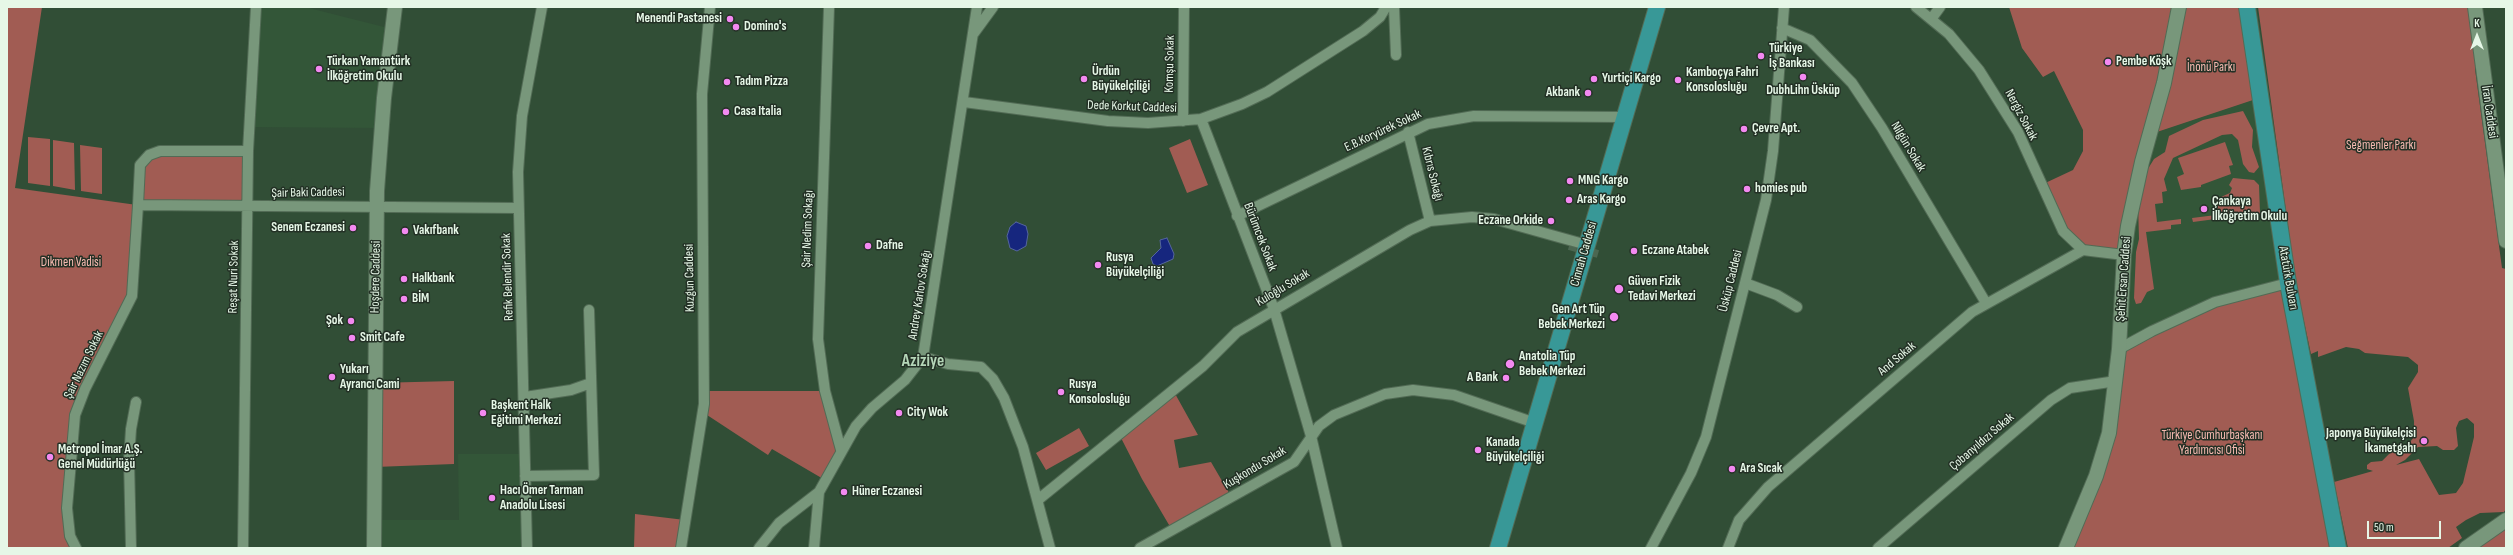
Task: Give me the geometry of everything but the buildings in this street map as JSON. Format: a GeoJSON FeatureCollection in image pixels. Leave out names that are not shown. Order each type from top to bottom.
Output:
{"type":"FeatureCollection","features":[{"type":"Feature","properties":{"kind":"main road","name":"Hoşdere Caddesi"},"geometry":{"type":"LineString","coordinates":[[374,548],[377,205],[384,98],[395,7]]}},
{"type":"Feature","properties":{"kind":"main road","name":"Cinnah Caddesi"},"geometry":{"type":"LineString","coordinates":[[1498,548],[1624,117],[1658,7]]}},
{"type":"Feature","properties":{"kind":"main road","name":"Şehit Ersan Caddesi"},"geometry":{"type":"LineString","coordinates":[[2066,548],[2096,476],[2109,432],[2119,349],[2124,255],[2135,191],[2164,83],[2179,7]]}},
{"type":"Feature","properties":{"kind":"main road","name":"Atatürk Bulvarı"},"geometry":{"type":"LineString","coordinates":[[2247,7],[2288,283],[2338,548]]}},
{"type":"Feature","properties":{"kind":"main road","name":"İran Caddesi"},"geometry":{"type":"LineString","coordinates":[[2474,7],[2506,241]]}},
{"type":"Feature","properties":{"kind":"main road"},"geometry":{"type":"LineString","coordinates":[[2466,548],[2506,520]]}},
{"type":"Feature","properties":{"kind":"street","name":"Reşat Nuri Sokak"},"geometry":{"type":"LineString","coordinates":[[243,548],[248,151],[256,7]]}},
{"type":"Feature","properties":{"kind":"street","name":"Refik Belendir Sokak"},"geometry":{"type":"LineString","coordinates":[[527,548],[525,397],[518,208],[522,116],[542,7]]}},
{"type":"Feature","properties":{"kind":"street","name":"Kuzgun Caddesi"},"geometry":{"type":"LineString","coordinates":[[680,548],[704,404],[702,94],[710,7]]}},
{"type":"Feature","properties":{"kind":"street","name":"Şair Nedim Sokağı"},"geometry":{"type":"LineString","coordinates":[[828,7],[818,339],[825,391],[841,450]]}},
{"type":"Feature","properties":{"kind":"street","name":"Andrey Karlov Sokağı"},"geometry":{"type":"LineString","coordinates":[[977,7],[964,102],[923,357],[948,364],[981,368],[993,379],[1012,417],[1039,499],[1050,548]]}},
{"type":"Feature","properties":{"kind":"street","name":"Andrey Karlov Sokağı"},"geometry":{"type":"LineString","coordinates":[[974,33],[993,7]]}},
{"type":"Feature","properties":{"kind":"street","name":"Komşu Sokak"},"geometry":{"type":"LineString","coordinates":[[1183,121],[1184,7]]}},
{"type":"Feature","properties":{"kind":"street","name":"Dede Korkut Caddesi"},"geometry":{"type":"LineString","coordinates":[[964,102],[1108,121],[1183,121],[1201,118],[1236,107],[1267,92],[1362,31],[1380,17],[1386,7]]}},
{"type":"Feature","properties":{"kind":"street"},"geometry":{"type":"LineString","coordinates":[[1394,7],[1396,55]]}},
{"type":"Feature","properties":{"kind":"street","name":"Üsküp Caddesi"},"geometry":{"type":"LineString","coordinates":[[1651,548],[1691,473],[1706,437],[1744,283],[1771,171],[1784,7]]}},
{"type":"Feature","properties":{"kind":"street","name":"Nergiz Sokak"},"geometry":{"type":"LineString","coordinates":[[1916,7],[1932,18],[1949,34],[1980,70],[2004,106],[2063,231],[2083,250]]}},
{"type":"Feature","properties":{"kind":"street"},"geometry":{"type":"LineString","coordinates":[[1932,18],[1940,7]]}},
{"type":"Feature","properties":{"kind":"street","name":"Nilgün Sokak"},"geometry":{"type":"LineString","coordinates":[[1782,28],[1810,40],[1852,83],[1882,128],[1986,303]]}},
{"type":"Feature","properties":{"kind":"street","name":"E.B.Koryürek Sokak"},"geometry":{"type":"LineString","coordinates":[[1237,216],[1408,132],[1428,124],[1474,116],[1624,117]]}},
{"type":"Feature","properties":{"kind":"street","name":"Bürümcek Sokak"},"geometry":{"type":"LineString","coordinates":[[1201,118],[1237,216],[1274,309],[1311,436],[1337,548]]}},
{"type":"Feature","properties":{"kind":"street","name":"Kıbrıs Sokağı"},"geometry":{"type":"LineString","coordinates":[[1408,132],[1430,221]]}},
{"type":"Feature","properties":{"kind":"street"},"geometry":{"type":"LineString","coordinates":[[138,205],[140,165],[149,155],[160,151],[248,151]]}},
{"type":"Feature","properties":{"kind":"street","name":"Şair Baki Caddesi"},"geometry":{"type":"LineString","coordinates":[[138,205],[377,205],[518,208]]}},
{"type":"Feature","properties":{"kind":"street","name":"Şair Nazım Sokak"},"geometry":{"type":"LineString","coordinates":[[76,548],[70,536],[67,508],[75,415],[85,389],[132,296],[138,205]]}},
{"type":"Feature","properties":{"kind":"street","name":"Kuloğlu Sokak"},"geometry":{"type":"LineString","coordinates":[[1039,499],[1203,366],[1237,332],[1386,242],[1430,221],[1458,217],[1494,219],[1587,244]]}},
{"type":"Feature","properties":{"kind":"street"},"geometry":{"type":"LineString","coordinates":[[2083,250],[2124,255]]}},
{"type":"Feature","properties":{"kind":"street","name":"And Sokak"},"geometry":{"type":"LineString","coordinates":[[1728,548],[1739,520],[1768,487],[1972,312],[2083,250]]}},
{"type":"Feature","properties":{"kind":"street"},"geometry":{"type":"LineString","coordinates":[[1744,283],[1777,295],[1797,307]]}},
{"type":"Feature","properties":{"kind":"street"},"geometry":{"type":"LineString","coordinates":[[2119,349],[2152,331],[2215,302],[2288,283]]}},
{"type":"Feature","properties":{"kind":"street"},"geometry":{"type":"LineString","coordinates":[[525,476],[594,475],[589,310]]}},
{"type":"Feature","properties":{"kind":"street"},"geometry":{"type":"LineString","coordinates":[[814,548],[819,492],[841,450],[860,422],[910,375],[923,357]]}},
{"type":"Feature","properties":{"kind":"street","name":"Çobanyıldızı Sokak"},"geometry":{"type":"LineString","coordinates":[[1878,548],[2051,400],[2070,388],[2116,381]]}},
{"type":"Feature","properties":{"kind":"street"},"geometry":{"type":"LineString","coordinates":[[525,397],[571,390],[591,383]]}},
{"type":"Feature","properties":{"kind":"street","name":"Kuşkondu Sokak"},"geometry":{"type":"LineString","coordinates":[[1140,548],[1294,462],[1311,436],[1334,415],[1362,402],[1385,394],[1413,390],[1454,395],[1535,423]]}},
{"type":"Feature","properties":{"kind":"street"},"geometry":{"type":"LineString","coordinates":[[131,548],[128,460],[130,429],[136,402]]}},
{"type":"Feature","properties":{"kind":"street"},"geometry":{"type":"LineString","coordinates":[[759,548],[778,523],[819,492]]}},
{"type":"Feature","properties":{"kind":"shaded area","name":"Türkan Yamantürk İlköğretim Okulu"},"geometry":{"type":"Polygon","coordinates":[[[256,7],[305,7],[392,29],[381,128],[249,127],[256,7]]]}},
{"type":"Feature","properties":{"kind":"shaded area","name":"Çankaya İlköğretim Okulu"},"geometry":{"type":"Polygon","coordinates":[[[2259,98],[2288,283],[2119,349],[2124,255],[2151,134],[2259,98]]]}},
{"type":"Feature","properties":{"kind":"shaded area"},"geometry":{"type":"Polygon","coordinates":[[[1016,222],[1026,226],[1028,234],[1026,246],[1017,251],[1010,248],[1007,236],[1010,227],[1016,222]]]}},
{"type":"Feature","properties":{"kind":"shaded area"},"geometry":{"type":"Polygon","coordinates":[[[1167,238],[1174,254],[1173,259],[1157,266],[1153,264],[1151,258],[1161,248],[1160,240],[1167,238]]]}},
{"type":"Feature","properties":{"kind":"shaded area","name":"Hacı Ömer Tarman Anadolu Lisesi"},"geometry":{"type":"Polygon","coordinates":[[[458,454],[525,454],[527,548],[374,548],[374,520],[459,520],[458,454]]]}},
{"type":"Feature","properties":{"kind":"green space","name":"Dikmen Vadisi"},"geometry":{"type":"Polygon","coordinates":[[[7,7],[42,7],[15,188],[137,205],[139,177],[149,155],[248,151],[248,207],[138,206],[134,283],[80,400],[67,508],[76,548],[7,548],[7,7]]]}},
{"type":"Feature","properties":{"kind":"green space","name":"İnönü Parkı"},"geometry":{"type":"Polygon","coordinates":[[[2009,7],[2247,7],[2259,98],[2151,134],[2124,255],[2083,250],[2063,231],[2041,185],[2073,170],[2083,151],[2083,130],[2054,71],[2043,77],[2022,48],[2009,7]]]}},
{"type":"Feature","properties":{"kind":"green space","name":"Seğmenler Parkı"},"geometry":{"type":"Polygon","coordinates":[[[2258,7],[2471,7],[2478,57],[2475,69],[2502,268],[2506,269],[2506,509],[2504,512],[2480,513],[2466,520],[2456,527],[2462,538],[2448,548],[2348,548],[2334,482],[2373,471],[2367,469],[2367,465],[2371,462],[2382,461],[2393,450],[2406,447],[2414,437],[2414,421],[2408,388],[2418,372],[2418,365],[2408,357],[2365,353],[2359,349],[2346,347],[2318,357],[2318,351],[2311,354],[2296,284],[2258,7]],[[2467,418],[2459,421],[2456,428],[2458,446],[2454,450],[2443,450],[2437,446],[2418,447],[2405,460],[2396,465],[2419,459],[2439,495],[2456,493],[2463,483],[2474,437],[2474,424],[2467,418]]]}},
{"type":"Feature","properties":{"kind":"green space"},"geometry":{"type":"Polygon","coordinates":[[[2243,111],[2253,130],[2252,147],[2259,167],[2254,173],[2249,172],[2243,164],[2238,140],[2232,134],[2222,135],[2173,158],[2164,179],[2167,191],[2162,192],[2163,203],[2155,204],[2157,222],[2181,219],[2181,224],[2171,225],[2171,229],[2146,232],[2154,289],[2147,292],[2141,303],[2136,304],[2134,298],[2136,252],[2139,239],[2138,203],[2146,172],[2154,159],[2165,152],[2169,136],[2203,120],[2243,111]]]}},
{"type":"Feature","properties":{"kind":"green space"},"geometry":{"type":"Polygon","coordinates":[[[28,137],[50,139],[50,186],[28,183],[28,137]]]}},
{"type":"Feature","properties":{"kind":"green space"},"geometry":{"type":"Polygon","coordinates":[[[1190,139],[1208,185],[1187,193],[1169,148],[1190,139]]]}},
{"type":"Feature","properties":{"kind":"green space"},"geometry":{"type":"Polygon","coordinates":[[[53,140],[74,143],[75,190],[53,186],[53,140]]]}},
{"type":"Feature","properties":{"kind":"green space"},"geometry":{"type":"Polygon","coordinates":[[[2225,142],[2233,165],[2229,166],[2231,174],[2201,185],[2201,187],[2181,190],[2177,177],[2184,174],[2178,158],[2225,142]]]}},
{"type":"Feature","properties":{"kind":"green space"},"geometry":{"type":"Polygon","coordinates":[[[80,145],[102,148],[102,194],[81,191],[80,145]]]}},
{"type":"Feature","properties":{"kind":"green space"},"geometry":{"type":"Polygon","coordinates":[[[2233,178],[2254,180],[2259,185],[2260,213],[2254,219],[2253,214],[2193,222],[2192,218],[2216,215],[2214,200],[2230,193],[2232,188],[2229,185],[2233,178]]]}},
{"type":"Feature","properties":{"kind":"green space","name":"Türkiye Cumhurbaşkanı Yardımcısı Ofisi"},"geometry":{"type":"Polygon","coordinates":[[[2288,283],[2338,548],[2066,548],[2096,476],[2119,349],[2215,302],[2288,283]]]}},
{"type":"Feature","properties":{"kind":"green space"},"geometry":{"type":"Polygon","coordinates":[[[454,381],[454,464],[375,467],[375,383],[454,381]]]}},
{"type":"Feature","properties":{"kind":"green space"},"geometry":{"type":"Polygon","coordinates":[[[1173,390],[1198,435],[1174,440],[1179,468],[1211,462],[1232,498],[1172,530],[1142,479],[1119,434],[1173,390]]]}},
{"type":"Feature","properties":{"kind":"green space"},"geometry":{"type":"Polygon","coordinates":[[[704,391],[825,391],[841,450],[825,480],[772,449],[768,455],[704,413],[704,391]]]}},
{"type":"Feature","properties":{"kind":"green space"},"geometry":{"type":"Polygon","coordinates":[[[1079,428],[1089,446],[1046,470],[1036,453],[1079,428]]]}},
{"type":"Feature","properties":{"kind":"green space"},"geometry":{"type":"Polygon","coordinates":[[[635,514],[685,520],[681,548],[634,548],[635,514]]]}},
{"type":"Feature","properties":{"kind":"green space"},"geometry":{"type":"Polygon","coordinates":[[[2506,520],[2506,548],[2466,548],[2506,520]]]}},
{"type":"Feature","properties":{"kind":"tunnel"},"geometry":{"type":"LineString","coordinates":[[1569,246],[1598,254]]}},
{"type":"Feature","properties":{"kind":"place","name":"Menendi Pastanesi"},"geometry":{"type":"Point","coordinates":[730,19]}},
{"type":"Feature","properties":{"kind":"place","name":"Domino's"},"geometry":{"type":"Point","coordinates":[736,27]}},
{"type":"Feature","properties":{"kind":"place","name":"Türkiye İş Bankası"},"geometry":{"type":"Point","coordinates":[1761,56]}},
{"type":"Feature","properties":{"kind":"place","name":"Pembe Köşk"},"geometry":{"type":"Point","coordinates":[2108,62]}},
{"type":"Feature","properties":{"kind":"place","name":"Türkan Yamantürk İlköğretim Okulu"},"geometry":{"type":"Point","coordinates":[319,69]}},
{"type":"Feature","properties":{"kind":"place","name":"DubhLihn Üsküp"},"geometry":{"type":"Point","coordinates":[1803,77]}},
{"type":"Feature","properties":{"kind":"place","name":"Ürdün Büyükelçiliği"},"geometry":{"type":"Point","coordinates":[1084,79]}},
{"type":"Feature","properties":{"kind":"place","name":"Yurtiçi Kargo"},"geometry":{"type":"Point","coordinates":[1594,79]}},
{"type":"Feature","properties":{"kind":"place","name":"Kamboçya Fahri Konsolosluğu"},"geometry":{"type":"Point","coordinates":[1678,80]}},
{"type":"Feature","properties":{"kind":"place","name":"Tadım Pizza"},"geometry":{"type":"Point","coordinates":[727,82]}},
{"type":"Feature","properties":{"kind":"place","name":"Akbank"},"geometry":{"type":"Point","coordinates":[1588,93]}},
{"type":"Feature","properties":{"kind":"place","name":"Casa Italia"},"geometry":{"type":"Point","coordinates":[726,112]}},
{"type":"Feature","properties":{"kind":"place","name":"Çevre Apt."},"geometry":{"type":"Point","coordinates":[1744,129]}},
{"type":"Feature","properties":{"kind":"place","name":"MNG Kargo"},"geometry":{"type":"Point","coordinates":[1570,181]}},
{"type":"Feature","properties":{"kind":"place","name":"homies pub"},"geometry":{"type":"Point","coordinates":[1747,189]}},
{"type":"Feature","properties":{"kind":"place","name":"Aras Kargo"},"geometry":{"type":"Point","coordinates":[1569,200]}},
{"type":"Feature","properties":{"kind":"place","name":"Çankaya İlköğretim Okulu"},"geometry":{"type":"Point","coordinates":[2204,209]}},
{"type":"Feature","properties":{"kind":"place","name":"Eczane Orkide"},"geometry":{"type":"Point","coordinates":[1551,221]}},
{"type":"Feature","properties":{"kind":"place","name":"Senem Eczanesi"},"geometry":{"type":"Point","coordinates":[353,228]}},
{"type":"Feature","properties":{"kind":"place","name":"Vakıfbank"},"geometry":{"type":"Point","coordinates":[405,231]}},
{"type":"Feature","properties":{"kind":"place","name":"Dafne"},"geometry":{"type":"Point","coordinates":[868,246]}},
{"type":"Feature","properties":{"kind":"place","name":"Eczane Atabek"},"geometry":{"type":"Point","coordinates":[1634,251]}},
{"type":"Feature","properties":{"kind":"place","name":"Rusya Büyükelçiliği"},"geometry":{"type":"Point","coordinates":[1098,265]}},
{"type":"Feature","properties":{"kind":"place","name":"Halkbank"},"geometry":{"type":"Point","coordinates":[404,279]}},
{"type":"Feature","properties":{"kind":"place","name":"Güven Fizik Tedavi Merkezi"},"geometry":{"type":"Point","coordinates":[1619,289]}},
{"type":"Feature","properties":{"kind":"place","name":"BİM"},"geometry":{"type":"Point","coordinates":[404,299]}},
{"type":"Feature","properties":{"kind":"place","name":"Gen Art Tüp Bebek Merkezi"},"geometry":{"type":"Point","coordinates":[1614,317]}},
{"type":"Feature","properties":{"kind":"place","name":"Şok"},"geometry":{"type":"Point","coordinates":[351,321]}},
{"type":"Feature","properties":{"kind":"place","name":"Smit Cafe"},"geometry":{"type":"Point","coordinates":[352,338]}},
{"type":"Feature","properties":{"kind":"place","name":"Anatolia Tüp Bebek Merkezi"},"geometry":{"type":"Point","coordinates":[1510,364]}},
{"type":"Feature","properties":{"kind":"place","name":"Yukarı Ayrancı Cami"},"geometry":{"type":"Point","coordinates":[332,377]}},
{"type":"Feature","properties":{"kind":"place","name":"A Bank"},"geometry":{"type":"Point","coordinates":[1506,378]}},
{"type":"Feature","properties":{"kind":"place","name":"Rusya Konsolosluğu"},"geometry":{"type":"Point","coordinates":[1061,392]}},
{"type":"Feature","properties":{"kind":"place","name":"Başkent Halk Eğitimi Merkezi"},"geometry":{"type":"Point","coordinates":[483,413]}},
{"type":"Feature","properties":{"kind":"place","name":"City Wok"},"geometry":{"type":"Point","coordinates":[899,413]}},
{"type":"Feature","properties":{"kind":"place","name":"Japonya Büyükelçisi İkametgahı"},"geometry":{"type":"Point","coordinates":[2424,441]}},
{"type":"Feature","properties":{"kind":"place","name":"Kanada Büyükelçiliği"},"geometry":{"type":"Point","coordinates":[1478,450]}},
{"type":"Feature","properties":{"kind":"place","name":"Metropol İmar A.Ş. Genel Müdürlüğü"},"geometry":{"type":"Point","coordinates":[50,457]}},
{"type":"Feature","properties":{"kind":"place","name":"Ara Sıcak"},"geometry":{"type":"Point","coordinates":[1732,469]}},
{"type":"Feature","properties":{"kind":"place","name":"Hüner Eczanesi"},"geometry":{"type":"Point","coordinates":[844,492]}},
{"type":"Feature","properties":{"kind":"place","name":"Hacı Ömer Tarman Anadolu Lisesi"},"geometry":{"type":"Point","coordinates":[492,498]}},
{"type":"Feature","properties":{"kind":"district","name":"Aziziye"},"geometry":{"type":"Point","coordinates":[923,362]}}]}
